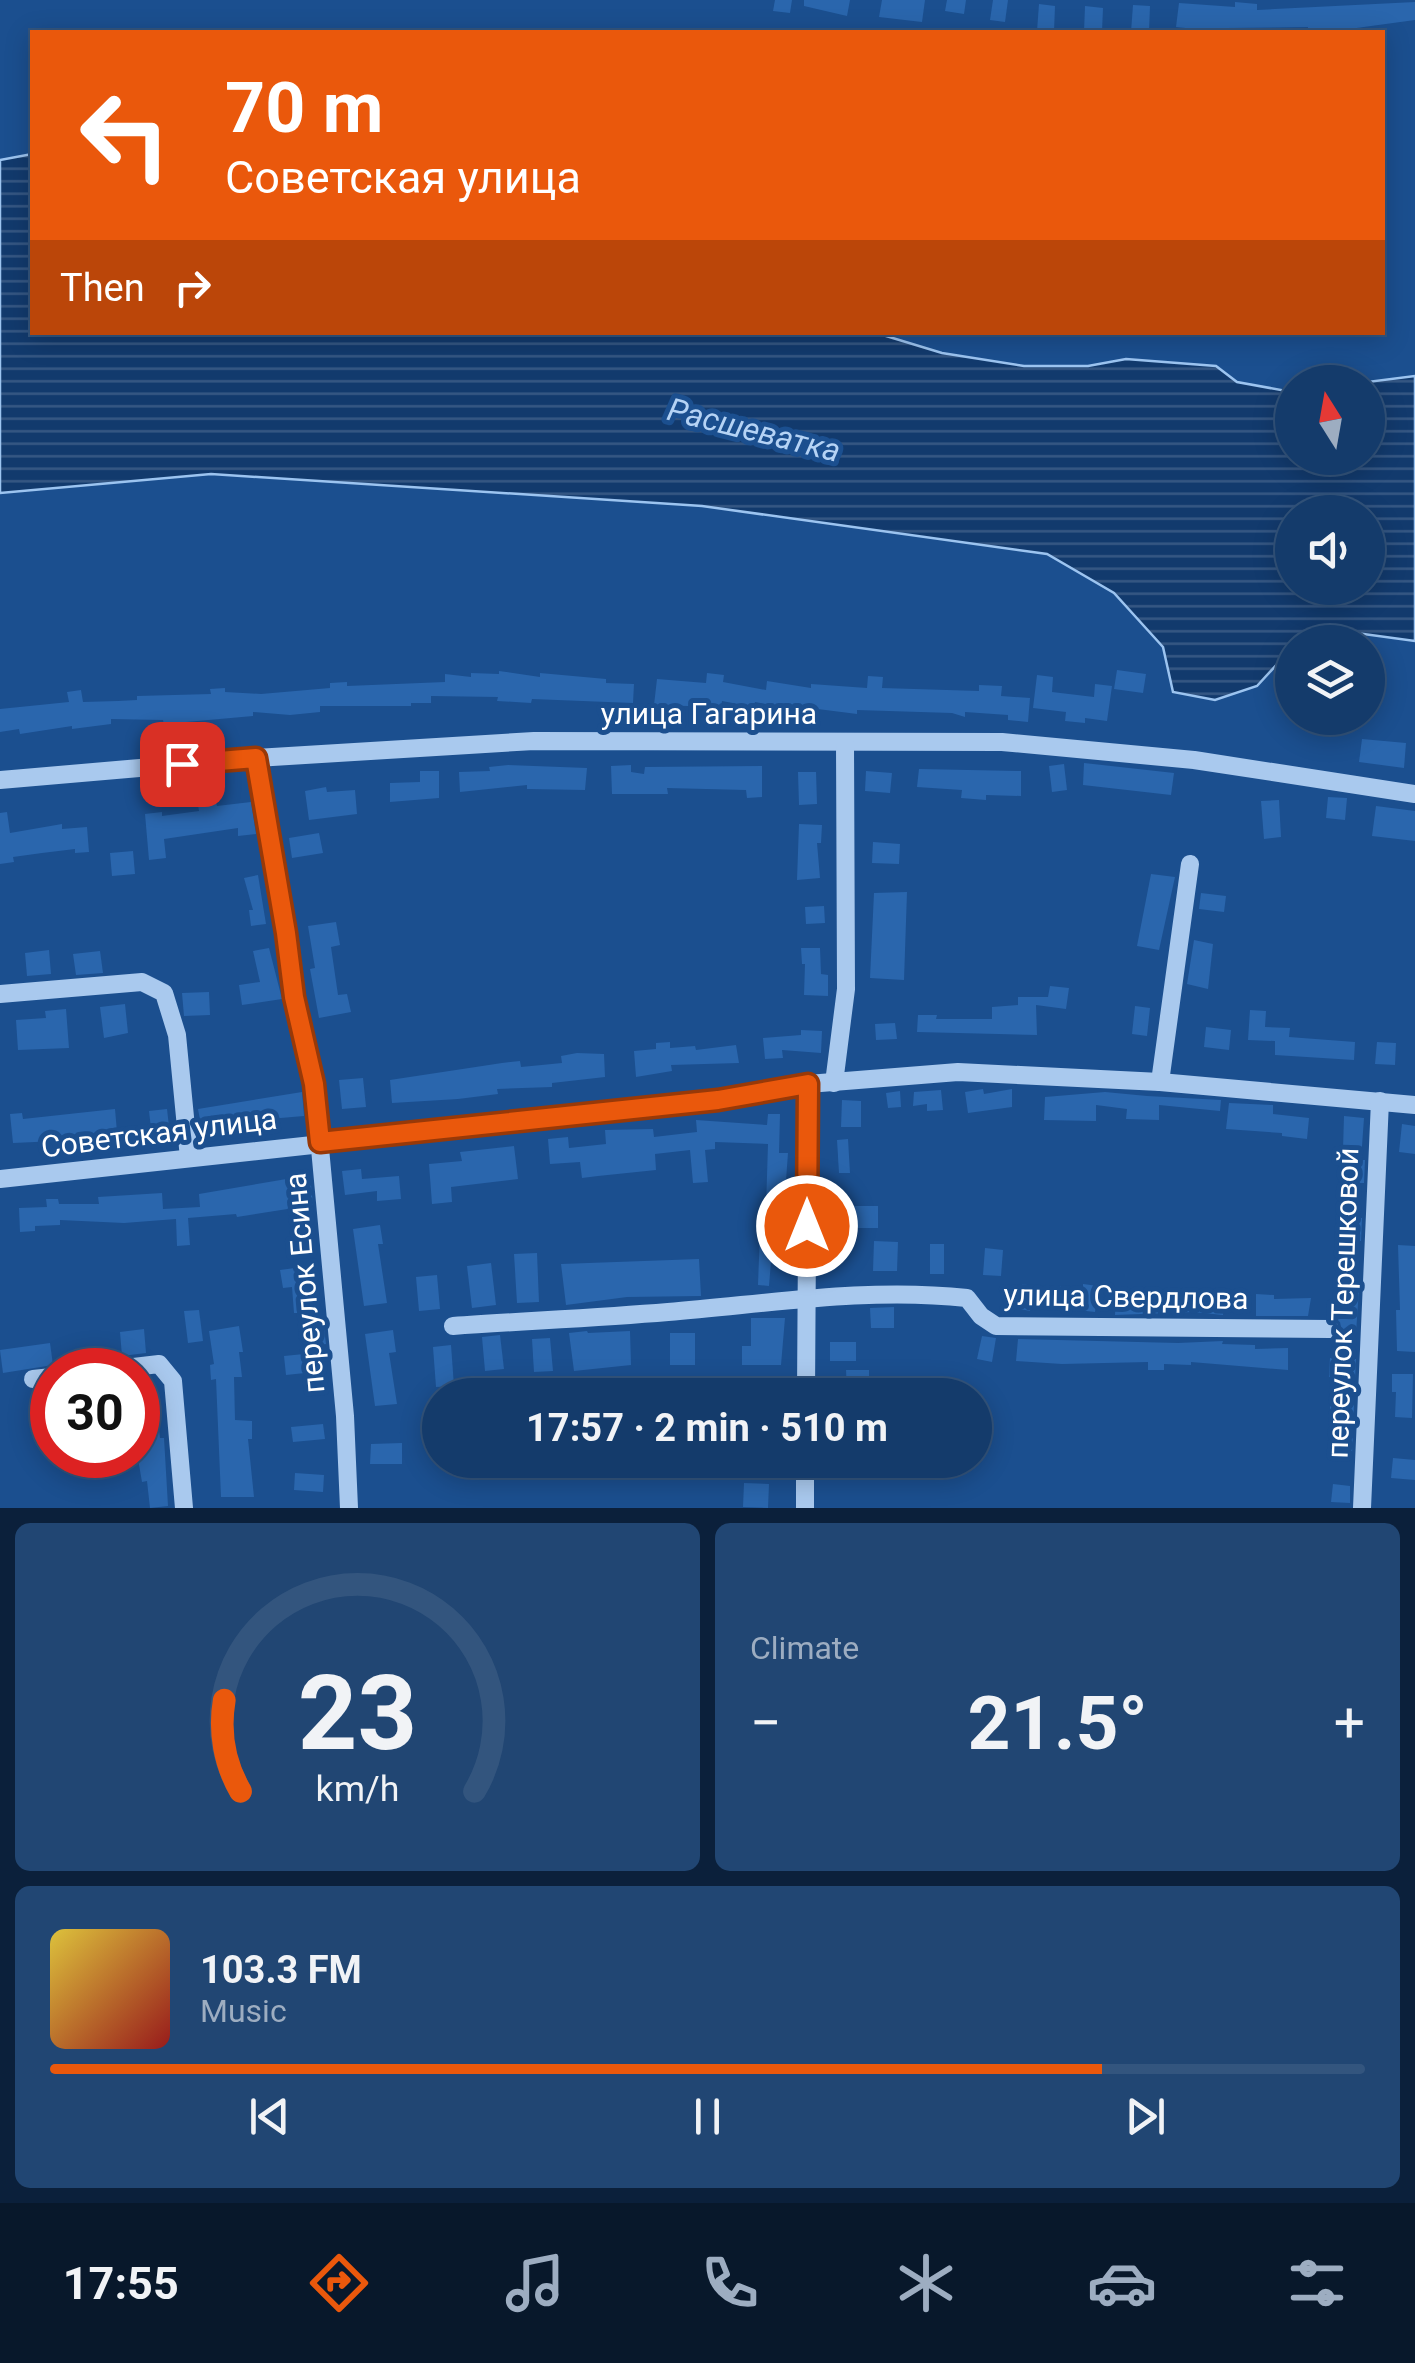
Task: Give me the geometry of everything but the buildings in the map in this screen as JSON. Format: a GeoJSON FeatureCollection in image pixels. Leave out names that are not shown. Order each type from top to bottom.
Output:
{"type":"FeatureCollection","features":[{"type":"Feature","properties":{"kind":"street","name":"улица Гагарина"},"geometry":{"type":"LineString","coordinates":[[0,780],[256,758],[534,741],[1002,742],[1194,760],[1415,794]]}},
{"type":"Feature","properties":{"kind":"street"},"geometry":{"type":"LineString","coordinates":[[834,1083],[846,988],[845,742]]}},
{"type":"Feature","properties":{"kind":"street","name":"переулок Есина"},"geometry":{"type":"LineString","coordinates":[[256,758],[294,997],[314,1084],[345,1416],[348,1508]]}},
{"type":"Feature","properties":{"kind":"street"},"geometry":{"type":"LineString","coordinates":[[1160,1082],[1190,864]]}},
{"type":"Feature","properties":{"kind":"street"},"geometry":{"type":"LineString","coordinates":[[0,994],[142,982],[164,992],[178,1036],[189,1158]]}},
{"type":"Feature","properties":{"kind":"street","name":"Советская улица"},"geometry":{"type":"LineString","coordinates":[[0,1179],[718,1100],[808,1084],[958,1072],[1160,1082],[1415,1105]]}},
{"type":"Feature","properties":{"kind":"street"},"geometry":{"type":"LineString","coordinates":[[806,1378],[808,1084]]}},
{"type":"Feature","properties":{"kind":"street","name":"переулок Терешковой"},"geometry":{"type":"LineString","coordinates":[[1362,1508],[1380,1101]]}},
{"type":"Feature","properties":{"kind":"street","name":"улица Свердлова"},"geometry":{"type":"LineString","coordinates":[[453,1326],[670,1312],[807,1297],[919,1292],[968,1298],[980,1316],[996,1326],[1330,1329]]}},
{"type":"Feature","properties":{"kind":"street"},"geometry":{"type":"LineString","coordinates":[[160,1365],[174,1381],[184,1508]]}},
{"type":"Feature","properties":{"kind":"street"},"geometry":{"type":"LineString","coordinates":[[805,1478],[805,1508]]}},
{"type":"Feature","properties":{"kind":"water","name":"Расшеватка"},"geometry":{"type":"Polygon","coordinates":[[[30,154],[30,335],[883,335],[942,353],[1024,366],[1088,366],[1126,359],[1216,366],[1237,382],[1275,389],[1275,475],[1385,475],[1385,380],[1415,376],[1415,641],[1385,637],[1385,625],[1275,625],[1275,666],[1257,686],[1215,700],[1173,692],[1163,647],[1114,593],[1047,554],[702,506],[211,474],[0,493],[0,160],[30,154]]]}},
{"type":"Feature","properties":{"kind":"route"},"geometry":{"type":"LineString","coordinates":[[182,764],[256,758],[294,997],[314,1084],[320,1142],[718,1100],[808,1084],[807,1226]]}}]}
